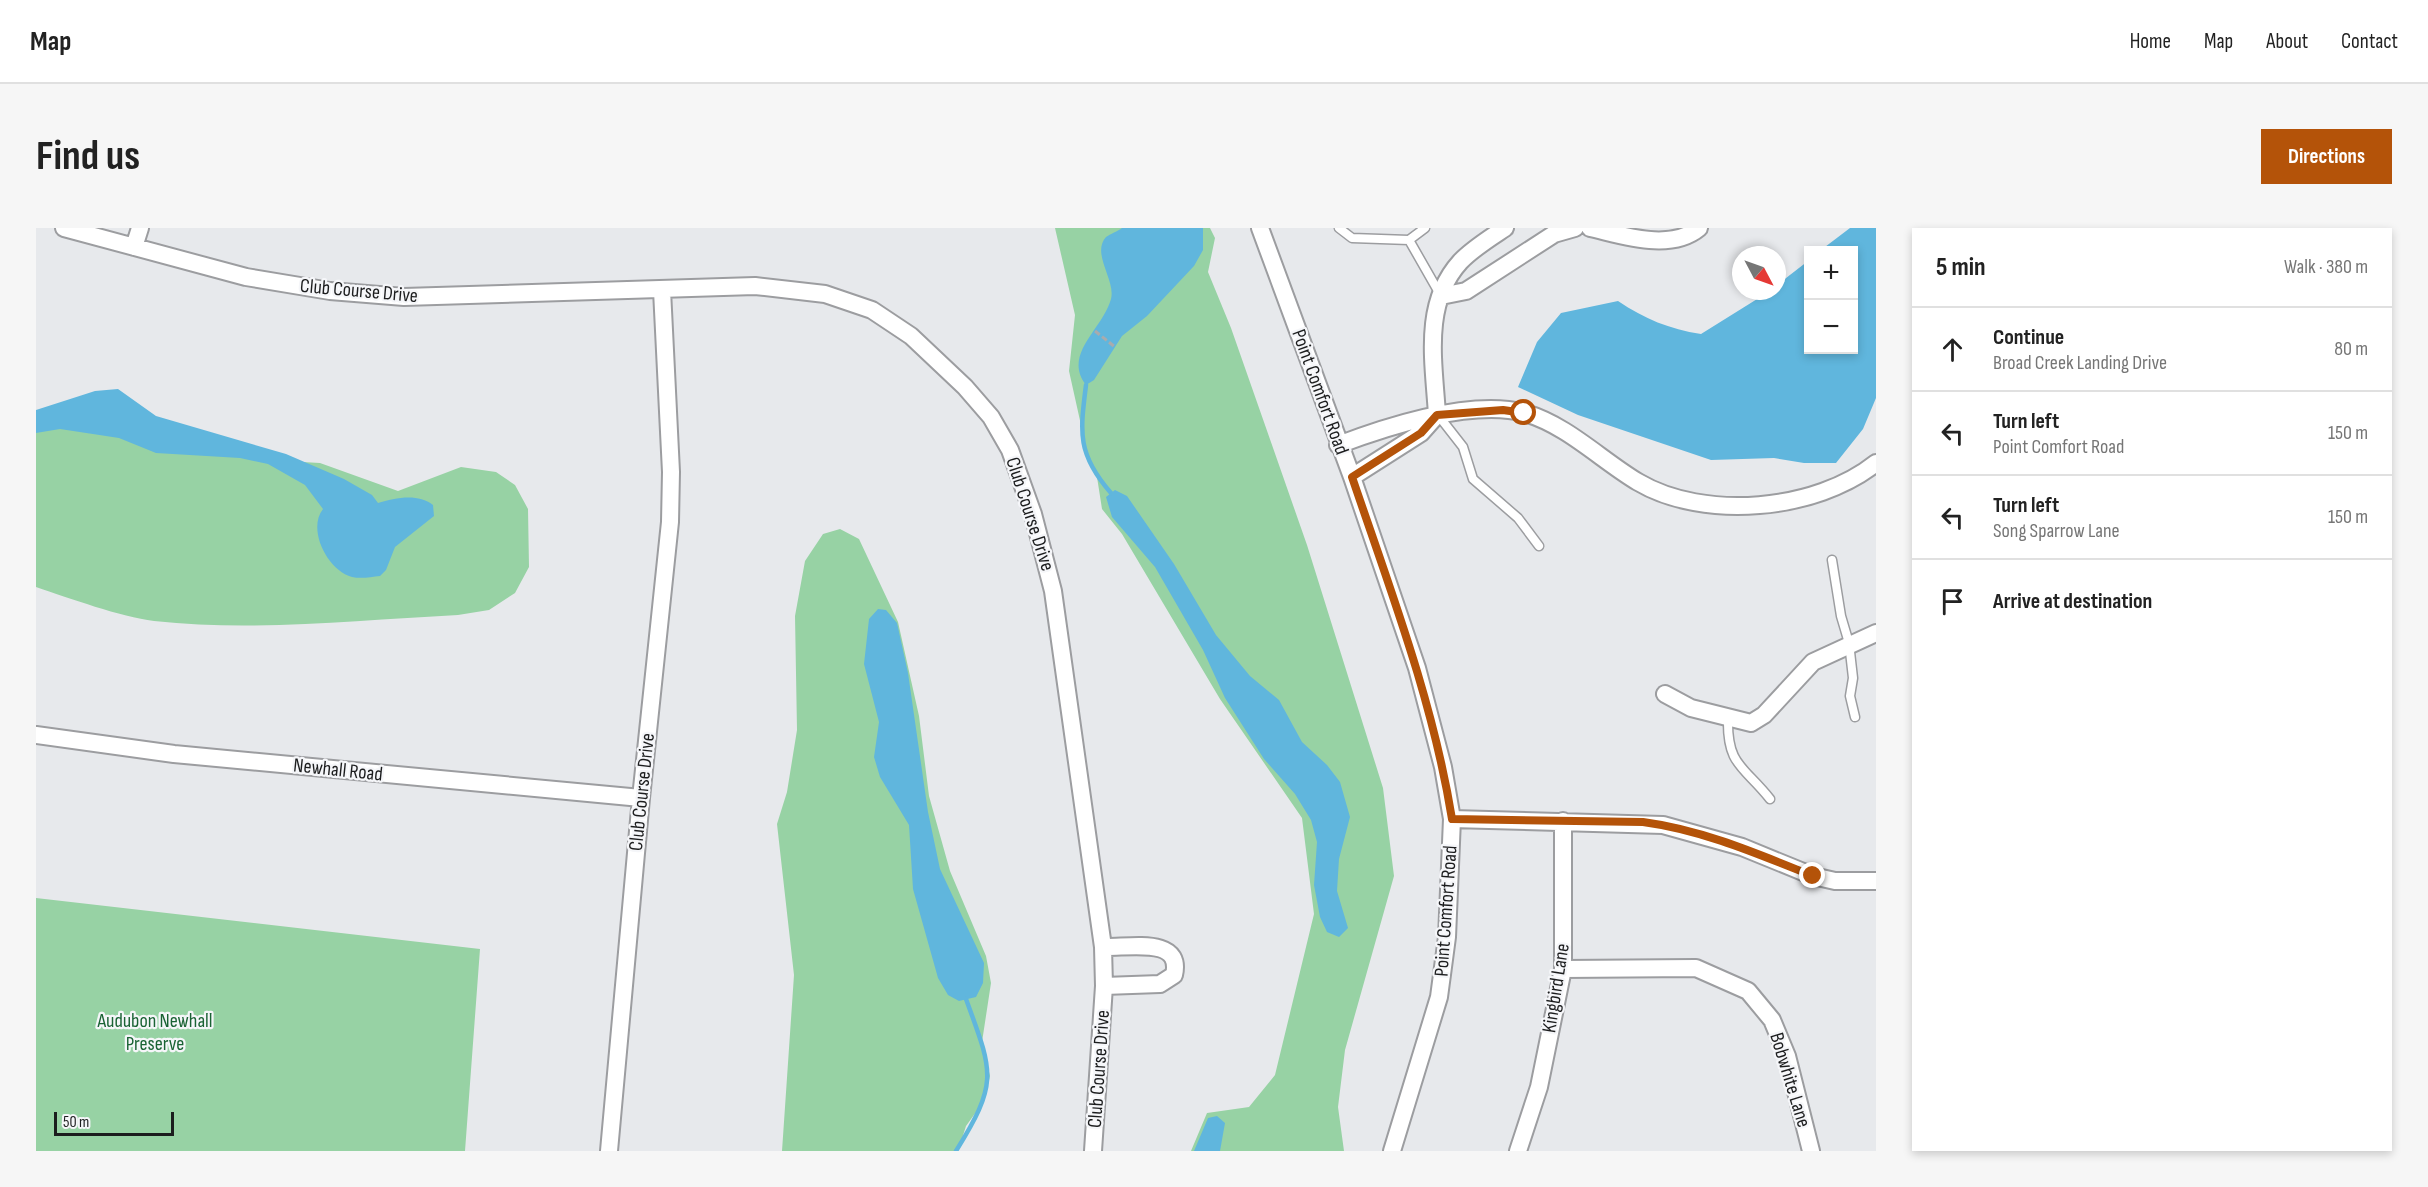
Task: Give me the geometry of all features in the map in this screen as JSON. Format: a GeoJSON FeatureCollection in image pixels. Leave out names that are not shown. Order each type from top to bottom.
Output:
{"type":"FeatureCollection","features":[{"type":"Feature","properties":{"kind":"street","name":"Club Course Drive"},"geometry":{"type":"LineString","coordinates":[[64,228],[246,277],[330,291],[404,297],[755,286],[825,294],[872,310],[910,336],[965,387],[991,417],[1010,450],[1033,514],[1053,591],[1102,947],[1104,986],[1093,1151]]}},
{"type":"Feature","properties":{"kind":"street"},"geometry":{"type":"LineString","coordinates":[[134,247],[140,228]]}},
{"type":"Feature","properties":{"kind":"street","name":"Point Comfort Road"},"geometry":{"type":"LineString","coordinates":[[1260,228],[1338,445],[1352,477],[1417,668],[1443,767],[1452,819],[1447,938],[1439,997],[1392,1151]]}},
{"type":"Feature","properties":{"kind":"street"},"geometry":{"type":"LineString","coordinates":[[1352,477],[1421,433],[1437,415],[1431,331],[1441,296],[1461,260],[1505,228]]}},
{"type":"Feature","properties":{"kind":"street"},"geometry":{"type":"LineString","coordinates":[[1441,296],[1466,291],[1554,234],[1575,228]]}},
{"type":"Feature","properties":{"kind":"street"},"geometry":{"type":"LineString","coordinates":[[1590,228],[1647,240],[1688,236],[1699,228]]}},
{"type":"Feature","properties":{"kind":"street","name":"Club Course Drive"},"geometry":{"type":"LineString","coordinates":[[609,1151],[641,798],[670,522],[671,472],[662,290]]}},
{"type":"Feature","properties":{"kind":"street"},"geometry":{"type":"LineString","coordinates":[[1338,445],[1372,432],[1437,415],[1503,410],[1524,413],[1556,427],[1639,482],[1660,492],[1729,507],[1791,501],[1838,486],[1859,476],[1876,463]]}},
{"type":"Feature","properties":{"kind":"street"},"geometry":{"type":"LineString","coordinates":[[1665,694],[1691,708],[1751,723],[1764,715],[1813,662],[1849,643],[1876,633]]}},
{"type":"Feature","properties":{"kind":"street","name":"Newhall Road"},"geometry":{"type":"LineString","coordinates":[[36,735],[174,754],[641,798]]}},
{"type":"Feature","properties":{"kind":"street"},"geometry":{"type":"LineString","coordinates":[[1452,819],[1663,825],[1742,848],[1813,876],[1835,881],[1876,881]]}},
{"type":"Feature","properties":{"kind":"street","name":"Kingbird Lane"},"geometry":{"type":"LineString","coordinates":[[1518,1151],[1539,1087],[1563,969],[1563,821]]}},
{"type":"Feature","properties":{"kind":"street","name":"Club Course Drive"},"geometry":{"type":"LineString","coordinates":[[1102,947],[1164,948],[1174,956],[1177,965],[1174,975],[1168,981],[1160,984],[1104,986]]}},
{"type":"Feature","properties":{"kind":"street","name":"Bobwhite Lane"},"geometry":{"type":"LineString","coordinates":[[1563,969],[1696,968],[1748,991],[1772,1020],[1787,1056],[1811,1151]]}},
{"type":"Feature","properties":{"kind":"lane"},"geometry":{"type":"LineString","coordinates":[[1339,228],[1352,238],[1409,240],[1425,228]]}},
{"type":"Feature","properties":{"kind":"lane"},"geometry":{"type":"LineString","coordinates":[[1409,240],[1441,296]]}},
{"type":"Feature","properties":{"kind":"lane"},"geometry":{"type":"LineString","coordinates":[[1437,415],[1463,447],[1473,479],[1518,518],[1539,546]]}},
{"type":"Feature","properties":{"kind":"lane"},"geometry":{"type":"LineString","coordinates":[[1832,560],[1841,616],[1849,643],[1853,678],[1850,696],[1855,717]]}},
{"type":"Feature","properties":{"kind":"lane"},"geometry":{"type":"LineString","coordinates":[[1728,718],[1727,743],[1736,760],[1770,799]]}},
{"type":"Feature","properties":{"kind":"path"},"geometry":{"type":"LineString","coordinates":[[1095,331],[1115,347]]}},
{"type":"Feature","properties":{"kind":"green space"},"geometry":{"type":"Polygon","coordinates":[[[1055,228],[1210,228],[1215,238],[1208,272],[1231,328],[1307,545],[1383,788],[1394,876],[1345,1050],[1338,1107],[1344,1151],[1191,1151],[1207,1113],[1249,1107],[1275,1075],[1314,914],[1302,818],[1220,699],[1122,534],[1102,509],[1097,477],[1083,449],[1081,425],[1069,371],[1075,315],[1055,228]]]}},
{"type":"Feature","properties":{"kind":"green space"},"geometry":{"type":"Polygon","coordinates":[[[36,420],[285,461],[320,463],[398,491],[461,467],[496,472],[515,485],[528,509],[529,567],[515,593],[489,610],[458,615],[306,624],[192,624],[141,619],[79,602],[36,587],[36,420]]]}},
{"type":"Feature","properties":{"kind":"green space"},"geometry":{"type":"Polygon","coordinates":[[[840,529],[859,539],[898,622],[919,716],[929,796],[950,871],[986,956],[991,983],[982,1042],[990,1076],[984,1101],[966,1126],[958,1151],[782,1151],[794,975],[777,824],[787,792],[797,730],[795,616],[805,561],[823,534],[840,529]]]}},
{"type":"Feature","properties":{"kind":"green space","name":"Audubon Newhall Preserve"},"geometry":{"type":"Polygon","coordinates":[[[36,898],[480,949],[465,1151],[36,1151],[36,898]]]}},
{"type":"Feature","properties":{"kind":"water"},"geometry":{"type":"Polygon","coordinates":[[[1122,228],[1203,228],[1203,250],[1194,266],[1147,316],[1122,336],[1094,380],[1086,385],[1080,374],[1081,352],[1107,310],[1112,292],[1102,259],[1102,244],[1106,237],[1122,228]]]}},
{"type":"Feature","properties":{"kind":"water"},"geometry":{"type":"Polygon","coordinates":[[[1850,228],[1876,228],[1876,398],[1863,429],[1836,463],[1804,463],[1774,458],[1711,460],[1578,415],[1518,387],[1537,342],[1561,313],[1618,301],[1658,322],[1701,334],[1756,300],[1786,300],[1786,278],[1804,264],[1804,354],[1858,354],[1858,246],[1826,246],[1850,228]]]}},
{"type":"Feature","properties":{"kind":"water"},"geometry":{"type":"Polygon","coordinates":[[[118,389],[156,416],[286,454],[344,479],[372,495],[378,503],[406,498],[427,501],[433,505],[434,516],[395,547],[386,570],[380,576],[352,577],[335,566],[322,548],[317,527],[323,509],[305,485],[268,464],[240,458],[156,453],[119,438],[60,429],[36,433],[36,410],[95,391],[118,389]]]}},
{"type":"Feature","properties":{"kind":"water"},"geometry":{"type":"Polygon","coordinates":[[[1115,490],[1127,496],[1174,564],[1216,635],[1250,676],[1279,700],[1302,742],[1327,765],[1340,782],[1350,817],[1339,859],[1337,891],[1348,928],[1339,937],[1327,932],[1320,917],[1314,885],[1317,842],[1311,820],[1295,794],[1264,759],[1225,698],[1203,650],[1155,567],[1112,517],[1106,497],[1115,490]]]}},
{"type":"Feature","properties":{"kind":"water"},"geometry":{"type":"Polygon","coordinates":[[[878,609],[886,610],[897,623],[908,673],[928,812],[940,869],[984,963],[983,983],[976,997],[959,1001],[948,995],[938,978],[913,889],[909,825],[880,777],[874,757],[879,722],[864,664],[869,619],[878,609]]]}},
{"type":"Feature","properties":{"kind":"water"},"geometry":{"type":"Polygon","coordinates":[[[1217,1116],[1225,1123],[1220,1151],[1194,1151],[1208,1118],[1217,1116]]]}},
{"type":"Feature","properties":{"kind":"waterway"},"geometry":{"type":"LineString","coordinates":[[1086,385],[1082,430],[1084,442],[1092,466],[1111,493]]}},
{"type":"Feature","properties":{"kind":"waterway"},"geometry":{"type":"LineString","coordinates":[[956,1151],[980,1109],[987,1077],[982,1044],[966,999]]}},
{"type":"Feature","properties":{"kind":"route"},"geometry":{"type":"LineString","coordinates":[[1524,413],[1503,410],[1437,415],[1421,433],[1352,477],[1417,668],[1443,767],[1452,819],[1643,822],[1663,825],[1701,834],[1813,876]]}}]}
